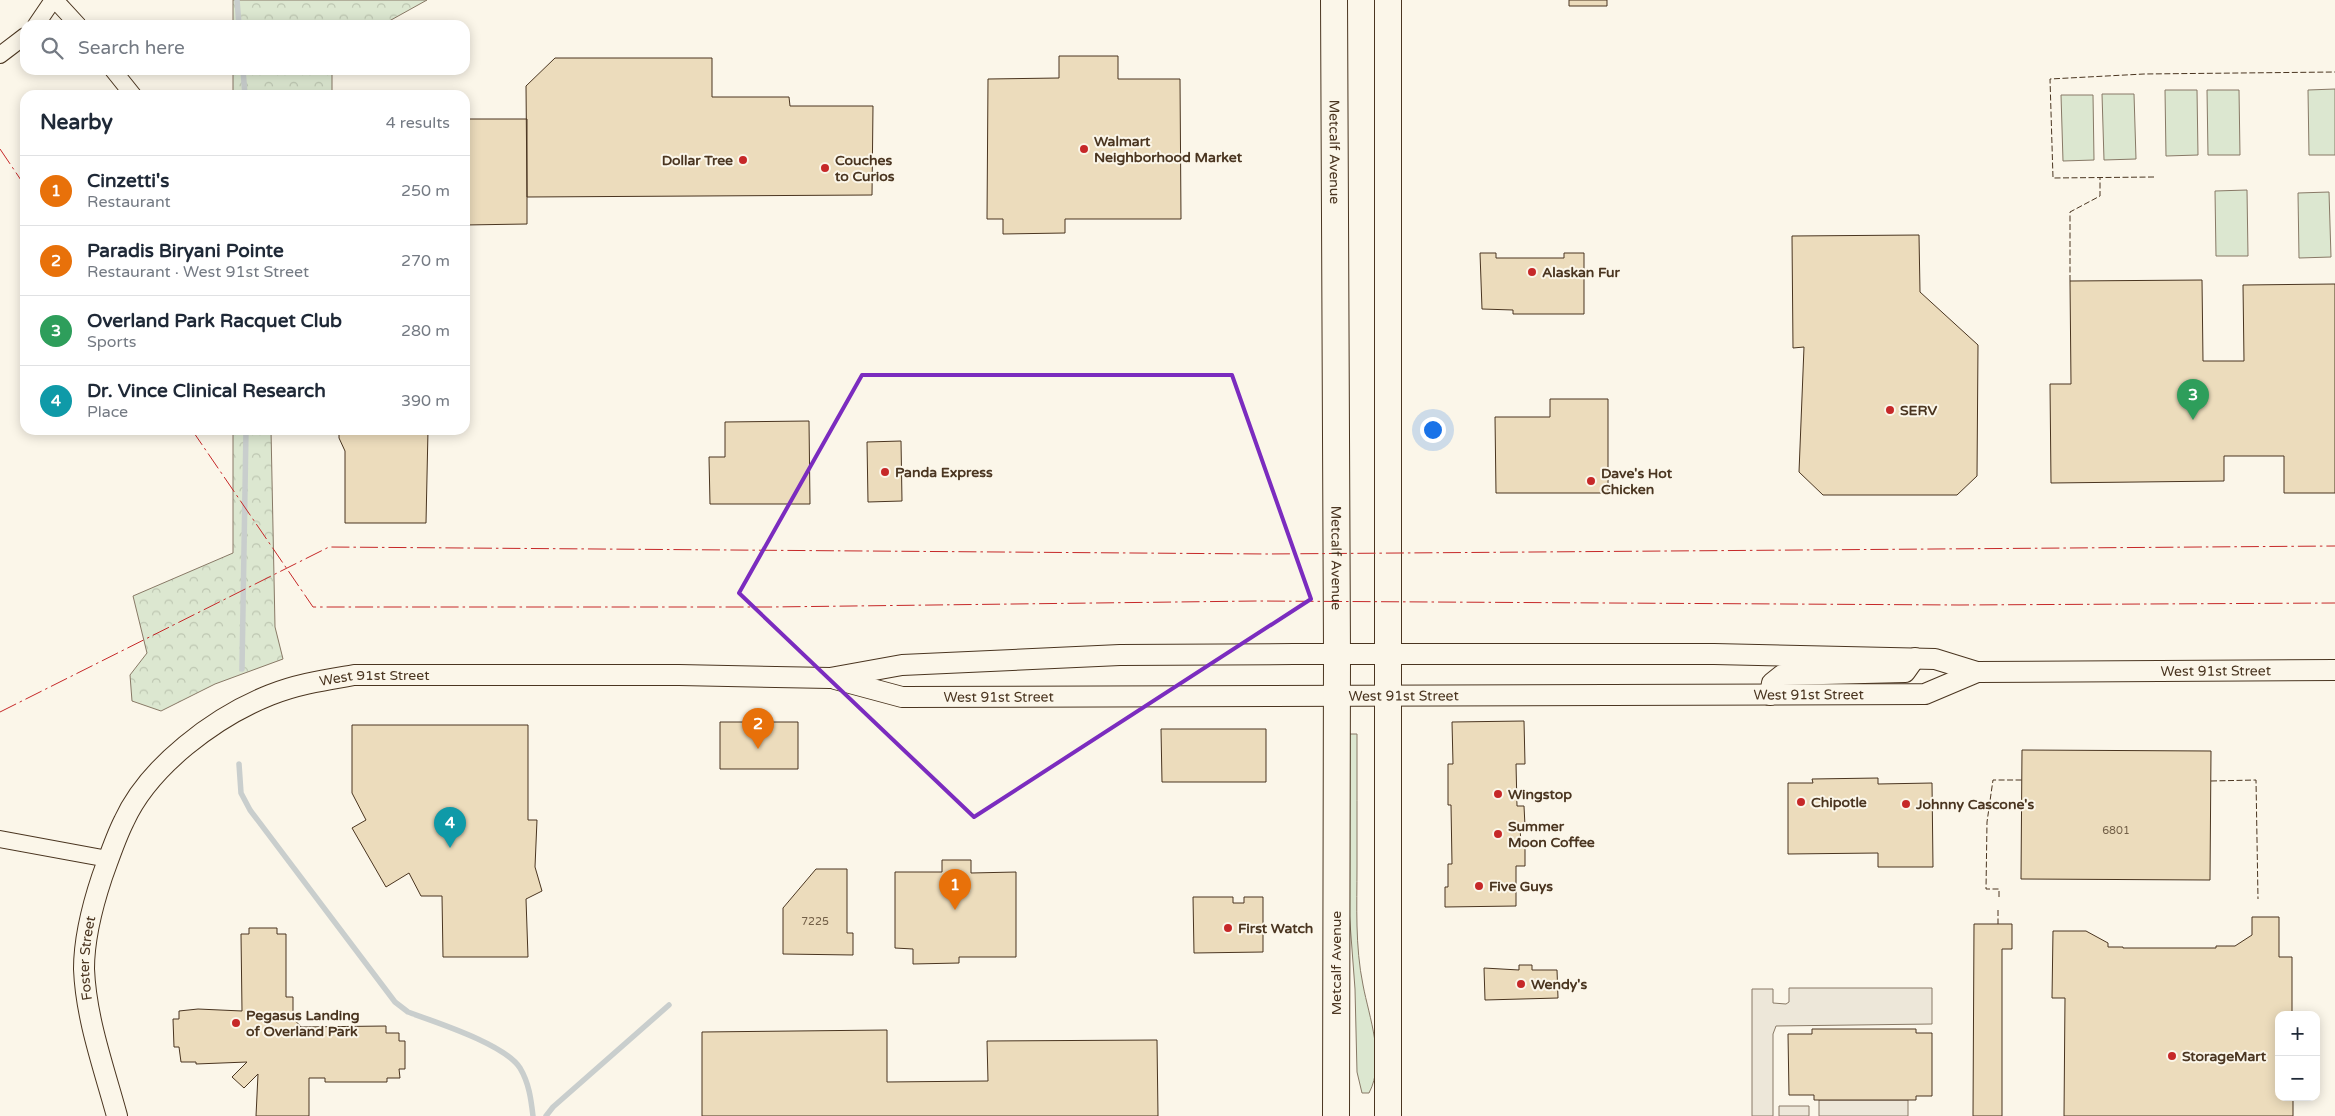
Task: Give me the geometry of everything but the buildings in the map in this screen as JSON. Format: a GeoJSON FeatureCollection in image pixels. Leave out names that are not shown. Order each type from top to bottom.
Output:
{"type":"FeatureCollection","features":[{"type":"Feature","properties":{"kind":"main road","name":"Metcalf Avenue"},"geometry":{"type":"LineString","coordinates":[[1334,0],[1337,654],[1336,1116]]}},
{"type":"Feature","properties":{"kind":"main road"},"geometry":{"type":"LineString","coordinates":[[1388,0],[1388,1116]]}},
{"type":"Feature","properties":{"kind":"street"},"geometry":{"type":"LineString","coordinates":[[40,20],[54,0],[73,20]]}},
{"type":"Feature","properties":{"kind":"street"},"geometry":{"type":"LineString","coordinates":[[0,55],[20,40]]}},
{"type":"Feature","properties":{"kind":"street"},"geometry":{"type":"LineString","coordinates":[[117,75],[129,90]]}},
{"type":"Feature","properties":{"kind":"street","name":"West 91st Street"},"geometry":{"type":"LineString","coordinates":[[108,859],[124,820],[133,805],[170,760],[199,736],[233,713],[270,695],[310,682],[354,676],[830,678],[902,665],[1120,655],[1337,654],[1388,656],[1766,655],[1915,658],[1935,659],[1977,672],[2335,670]]}},
{"type":"Feature","properties":{"kind":"street"},"geometry":{"type":"LineString","coordinates":[[1655,696],[1680,683],[1761,682],[1765,671],[1766,655]]}},
{"type":"Feature","properties":{"kind":"street"},"geometry":{"type":"LineString","coordinates":[[1770,695],[1772,683],[1782,675],[1905,672],[1915,658]]}},
{"type":"Feature","properties":{"kind":"street","name":"West 91st Street"},"geometry":{"type":"LineString","coordinates":[[830,678],[902,697],[1655,696],[1925,694],[1977,672]]}},
{"type":"Feature","properties":{"kind":"street"},"geometry":{"type":"LineString","coordinates":[[0,839],[108,859]]}},
{"type":"Feature","properties":{"kind":"street","name":"Foster Street"},"geometry":{"type":"LineString","coordinates":[[108,859],[88,920],[84,968],[88,1009],[117,1116]]}},
{"type":"Feature","properties":{"kind":"highlighted area"},"geometry":{"type":"Polygon","coordinates":[[[862,375],[1232,375],[1311,599],[974,817],[739,593],[862,375]]]}},
{"type":"Feature","properties":{"kind":"green space"},"geometry":{"type":"Polygon","coordinates":[[[233,0],[427,0],[391,20],[233,20],[233,0]]]}},
{"type":"Feature","properties":{"kind":"green space"},"geometry":{"type":"Polygon","coordinates":[[[233,75],[332,75],[332,90],[233,90],[233,75]]]}},
{"type":"Feature","properties":{"kind":"green space"},"geometry":{"type":"Polygon","coordinates":[[[2335,89],[2335,155],[2309,155],[2308,90],[2335,89]]]}},
{"type":"Feature","properties":{"kind":"green space"},"geometry":{"type":"Polygon","coordinates":[[[2165,90],[2197,90],[2198,155],[2166,156],[2165,90]]]}},
{"type":"Feature","properties":{"kind":"green space"},"geometry":{"type":"Polygon","coordinates":[[[2207,90],[2239,90],[2240,155],[2208,155],[2207,90]]]}},
{"type":"Feature","properties":{"kind":"green space"},"geometry":{"type":"Polygon","coordinates":[[[2102,94],[2134,94],[2136,159],[2104,160],[2102,94]]]}},
{"type":"Feature","properties":{"kind":"green space"},"geometry":{"type":"Polygon","coordinates":[[[2061,95],[2093,95],[2094,160],[2063,161],[2061,95]]]}},
{"type":"Feature","properties":{"kind":"green space"},"geometry":{"type":"Polygon","coordinates":[[[2247,190],[2248,256],[2216,256],[2215,191],[2247,190]]]}},
{"type":"Feature","properties":{"kind":"green space"},"geometry":{"type":"Polygon","coordinates":[[[2329,192],[2331,257],[2299,258],[2298,193],[2329,192]]]}},
{"type":"Feature","properties":{"kind":"green space"},"geometry":{"type":"Polygon","coordinates":[[[233,435],[271,435],[275,627],[283,659],[215,684],[161,711],[132,701],[130,675],[147,653],[133,596],[233,553],[233,435]]]}},
{"type":"Feature","properties":{"kind":"green space"},"geometry":{"type":"Polygon","coordinates":[[[1348,734],[1357,734],[1358,941],[1360,970],[1375,1039],[1376,1053],[1374,1080],[1369,1093],[1362,1093],[1357,1072],[1355,989],[1347,883],[1348,734]]]}},
{"type":"Feature","properties":{"kind":"shaded area"},"geometry":{"type":"Polygon","coordinates":[[[1789,988],[1932,988],[1932,1024],[1776,1026],[1773,1034],[1773,1116],[1752,1116],[1752,989],[1773,989],[1773,1003],[1786,1004],[1789,1002],[1789,988]]]}},
{"type":"Feature","properties":{"kind":"shaded area"},"geometry":{"type":"Polygon","coordinates":[[[1819,1100],[1908,1100],[1908,1116],[1819,1116],[1819,1100]]]}},
{"type":"Feature","properties":{"kind":"shaded area"},"geometry":{"type":"Polygon","coordinates":[[[1779,1106],[1809,1106],[1809,1116],[1779,1116],[1779,1106]]]}},
{"type":"Feature","properties":{"kind":"waterway"},"geometry":{"type":"LineString","coordinates":[[237,0],[239,20]]}},
{"type":"Feature","properties":{"kind":"waterway"},"geometry":{"type":"LineString","coordinates":[[243,75],[245,90]]}},
{"type":"Feature","properties":{"kind":"waterway"},"geometry":{"type":"LineString","coordinates":[[242,669],[246,435]]}},
{"type":"Feature","properties":{"kind":"waterway"},"geometry":{"type":"LineString","coordinates":[[239,764],[241,793],[250,810],[395,1002],[408,1012],[485,1042],[512,1059],[526,1079],[533,1116]]}},
{"type":"Feature","properties":{"kind":"waterway"},"geometry":{"type":"LineString","coordinates":[[546,1116],[553,1107],[669,1005]]}},
{"type":"Feature","properties":{"kind":"fence"},"geometry":{"type":"LineString","coordinates":[[2154,177],[2053,178],[2050,79],[2144,74],[2335,72]]}},
{"type":"Feature","properties":{"kind":"fence"},"geometry":{"type":"LineString","coordinates":[[2070,281],[2070,212],[2100,196],[2100,178]]}},
{"type":"Feature","properties":{"kind":"fence"},"geometry":{"type":"LineString","coordinates":[[1999,897],[1999,889],[1986,889],[1987,822],[1993,780],[2022,780]]}},
{"type":"Feature","properties":{"kind":"fence"},"geometry":{"type":"LineString","coordinates":[[2211,781],[2256,780],[2258,899]]}},
{"type":"Feature","properties":{"kind":"fence"},"geometry":{"type":"LineString","coordinates":[[1998,910],[1998,924]]}},
{"type":"Feature","properties":{"kind":"power"},"geometry":{"type":"LineString","coordinates":[[0,149],[20,179]]}},
{"type":"Feature","properties":{"kind":"power"},"geometry":{"type":"LineString","coordinates":[[195,435],[313,607],[771,607],[1257,601],[1959,605],[2335,603]]}},
{"type":"Feature","properties":{"kind":"power"},"geometry":{"type":"LineString","coordinates":[[0,712],[329,547],[1267,554],[2335,546]]}},
{"type":"Feature","properties":{"kind":"place","name":"Walmart Neighborhood Market"},"geometry":{"type":"Point","coordinates":[1084,149]}},
{"type":"Feature","properties":{"kind":"place","name":"Dollar Tree"},"geometry":{"type":"Point","coordinates":[743,160]}},
{"type":"Feature","properties":{"kind":"place","name":"Couches to Curios"},"geometry":{"type":"Point","coordinates":[825,168]}},
{"type":"Feature","properties":{"kind":"place","name":"Alaskan Fur"},"geometry":{"type":"Point","coordinates":[1532,272]}},
{"type":"Feature","properties":{"kind":"place","name":"SERV"},"geometry":{"type":"Point","coordinates":[1890,410]}},
{"type":"Feature","properties":{"kind":"place","name":"Overland Park Racquet Club"},"geometry":{"type":"Point","coordinates":[2193,420]}},
{"type":"Feature","properties":{"kind":"place","name":"Panda Express"},"geometry":{"type":"Point","coordinates":[885,472]}},
{"type":"Feature","properties":{"kind":"place","name":"Dave's Hot Chicken"},"geometry":{"type":"Point","coordinates":[1591,481]}},
{"type":"Feature","properties":{"kind":"place","name":"Paradis Biryani Pointe"},"geometry":{"type":"Point","coordinates":[758,749]}},
{"type":"Feature","properties":{"kind":"place","name":"Wingstop"},"geometry":{"type":"Point","coordinates":[1498,794]}},
{"type":"Feature","properties":{"kind":"place","name":"Chipotle"},"geometry":{"type":"Point","coordinates":[1801,802]}},
{"type":"Feature","properties":{"kind":"place","name":"Johnny Cascone's"},"geometry":{"type":"Point","coordinates":[1906,804]}},
{"type":"Feature","properties":{"kind":"place","name":"Summer Moon Coffee"},"geometry":{"type":"Point","coordinates":[1498,834]}},
{"type":"Feature","properties":{"kind":"place","name":"Dr. Vince Clinical Research"},"geometry":{"type":"Point","coordinates":[450,848]}},
{"type":"Feature","properties":{"kind":"place","name":"Five Guys"},"geometry":{"type":"Point","coordinates":[1479,886]}},
{"type":"Feature","properties":{"kind":"place","name":"Cinzetti's"},"geometry":{"type":"Point","coordinates":[955,910]}},
{"type":"Feature","properties":{"kind":"place","name":"First Watch"},"geometry":{"type":"Point","coordinates":[1228,928]}},
{"type":"Feature","properties":{"kind":"place","name":"Wendy's"},"geometry":{"type":"Point","coordinates":[1521,984]}},
{"type":"Feature","properties":{"kind":"place","name":"Pegasus Landing of Overland Park"},"geometry":{"type":"Point","coordinates":[236,1023]}},
{"type":"Feature","properties":{"kind":"place","name":"StorageMart"},"geometry":{"type":"Point","coordinates":[2172,1056]}}]}
